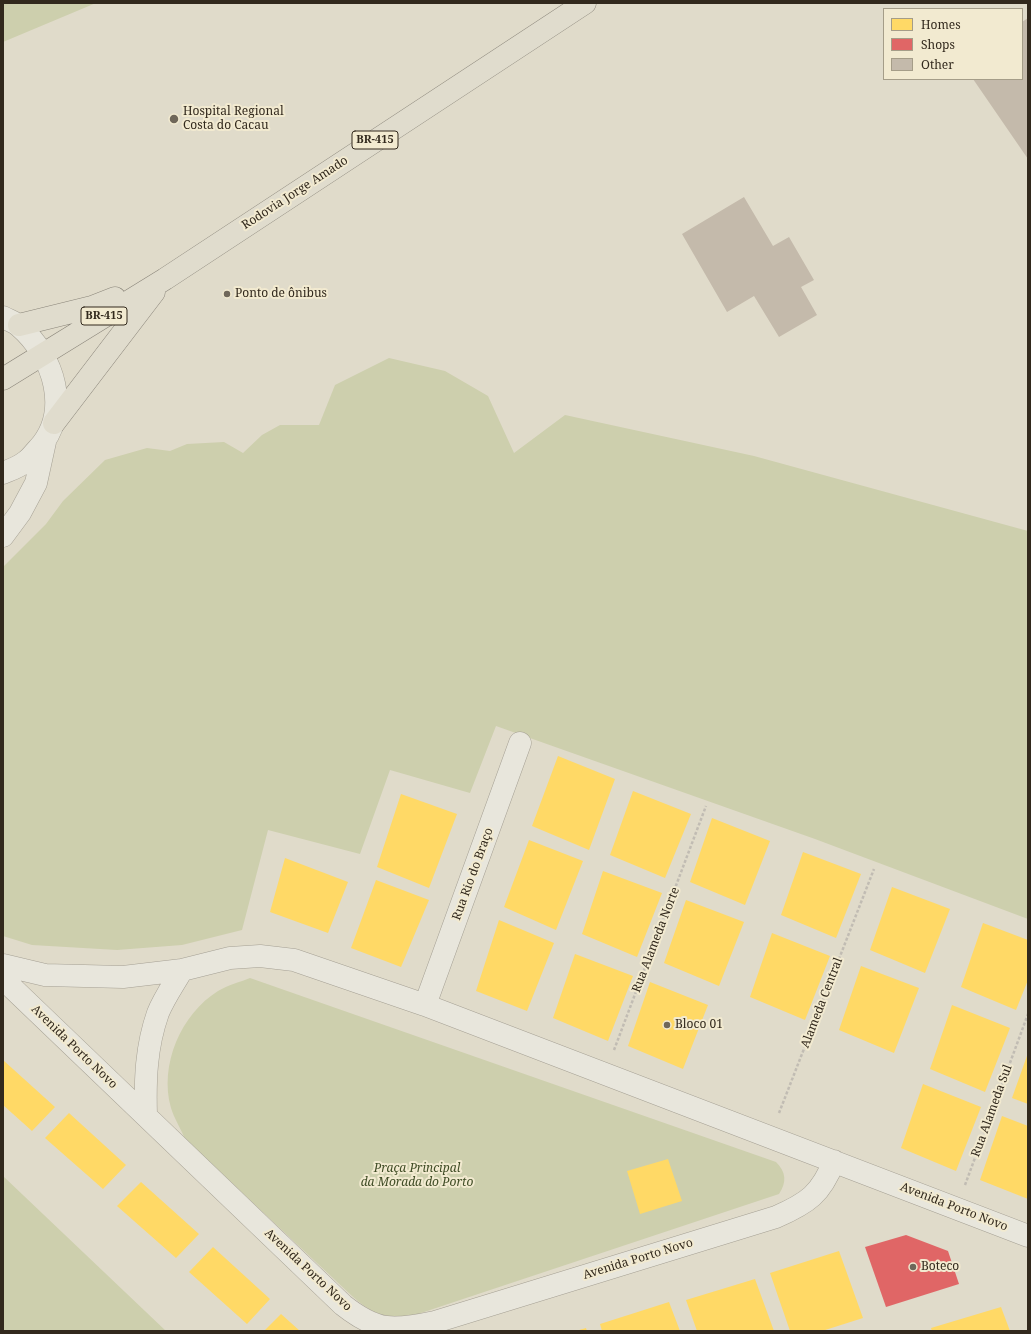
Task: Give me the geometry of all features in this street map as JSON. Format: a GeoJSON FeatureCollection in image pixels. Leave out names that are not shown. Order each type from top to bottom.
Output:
{"type":"FeatureCollection","features":[{"type":"Feature","properties":{"kind":"main road","name":"Rodovia Jorge Amado"},"geometry":{"type":"LineString","coordinates":[[3,379],[165,279],[585,3]]}},
{"type":"Feature","properties":{"kind":"main road"},"geometry":{"type":"LineString","coordinates":[[11,321],[92,307],[165,279]]}},
{"type":"Feature","properties":{"kind":"main road"},"geometry":{"type":"LineString","coordinates":[[49,432],[124,329],[165,279]]}},
{"type":"Feature","properties":{"kind":"street"},"geometry":{"type":"LineString","coordinates":[[3,536],[20,512],[36,483],[49,432],[56,393],[53,375],[43,353],[11,321]]}},
{"type":"Feature","properties":{"kind":"street"},"geometry":{"type":"LineString","coordinates":[[3,473],[26,462],[49,432]]}},
{"type":"Feature","properties":{"kind":"street","name":"Rua Rio do Braço"},"geometry":{"type":"LineString","coordinates":[[425,1005],[520,743]]}},
{"type":"Feature","properties":{"kind":"street","name":"Avenida Porto Novo"},"geometry":{"type":"LineString","coordinates":[[3,965],[45,975],[123,977],[182,970],[230,958],[260,956],[294,960],[425,1005],[1028,1236]]}},
{"type":"Feature","properties":{"kind":"street"},"geometry":{"type":"LineString","coordinates":[[146,1115],[145,1076],[148,1046],[158,1012],[182,970]]}},
{"type":"Feature","properties":{"kind":"street","name":"Avenida Porto Novo"},"geometry":{"type":"LineString","coordinates":[[3,979],[343,1305],[361,1319],[384,1328],[407,1328],[435,1322],[776,1217],[798,1208],[814,1196],[827,1180],[834,1161]]}},
{"type":"Feature","properties":{"kind":"path","name":"Rua Alameda Norte"},"geometry":{"type":"LineString","coordinates":[[605,1073],[706,806]]}},
{"type":"Feature","properties":{"kind":"path","name":"Alameda Central"},"geometry":{"type":"LineString","coordinates":[[770,1136],[874,869]]}},
{"type":"Feature","properties":{"kind":"path","name":"Rua Alameda Sul"},"geometry":{"type":"LineString","coordinates":[[957,1208],[1028,1014]]}},
{"type":"Feature","properties":{"kind":"green space"},"geometry":{"type":"Polygon","coordinates":[[[3,3],[96,3],[3,42],[3,3]]]}},
{"type":"Feature","properties":{"kind":"green space"},"geometry":{"type":"Polygon","coordinates":[[[389,358],[445,371],[488,396],[514,453],[565,415],[754,456],[1028,531],[1028,919],[815,839],[496,726],[470,793],[390,770],[360,854],[268,830],[242,930],[182,945],[117,950],[32,945],[3,936],[3,567],[46,524],[63,501],[105,460],[147,448],[170,451],[187,444],[224,442],[243,453],[262,435],[280,425],[319,425],[335,385],[389,358]]]}},
{"type":"Feature","properties":{"kind":"green space","name":"Praça Principal da Morada do Porto"},"geometry":{"type":"Polygon","coordinates":[[[250,978],[776,1162],[782,1170],[784,1177],[782,1190],[779,1194],[418,1314],[398,1317],[382,1315],[367,1308],[352,1296],[185,1139],[172,1112],[168,1092],[168,1075],[176,1042],[184,1027],[193,1013],[218,991],[250,978]]]}},
{"type":"Feature","properties":{"kind":"green space"},"geometry":{"type":"Polygon","coordinates":[[[3,1176],[166,1331],[3,1331],[3,1176]]]}},
{"type":"Feature","properties":{"kind":"building: Homes"},"geometry":{"type":"Polygon","coordinates":[[[558,756],[615,779],[589,850],[532,826],[558,756]]]}},
{"type":"Feature","properties":{"kind":"building: Homes"},"geometry":{"type":"Polygon","coordinates":[[[633,791],[691,814],[665,878],[610,855],[633,791]]]}},
{"type":"Feature","properties":{"kind":"building: Homes"},"geometry":{"type":"Polygon","coordinates":[[[401,794],[457,814],[429,888],[377,867],[401,794]]]}},
{"type":"Feature","properties":{"kind":"building: Homes"},"geometry":{"type":"Polygon","coordinates":[[[712,818],[770,841],[745,905],[690,882],[712,818]]]}},
{"type":"Feature","properties":{"kind":"building: Homes"},"geometry":{"type":"Polygon","coordinates":[[[529,840],[583,861],[556,930],[504,907],[529,840]]]}},
{"type":"Feature","properties":{"kind":"building: Homes"},"geometry":{"type":"Polygon","coordinates":[[[803,852],[861,874],[836,938],[781,915],[803,852]]]}},
{"type":"Feature","properties":{"kind":"building: Homes"},"geometry":{"type":"Polygon","coordinates":[[[285,858],[348,882],[328,933],[270,912],[285,858]]]}},
{"type":"Feature","properties":{"kind":"building: Homes"},"geometry":{"type":"Polygon","coordinates":[[[603,871],[662,893],[637,957],[582,934],[603,871]]]}},
{"type":"Feature","properties":{"kind":"building: Homes"},"geometry":{"type":"Polygon","coordinates":[[[376,880],[429,900],[401,967],[351,948],[376,880]]]}},
{"type":"Feature","properties":{"kind":"building: Homes"},"geometry":{"type":"Polygon","coordinates":[[[892,887],[950,909],[925,973],[870,950],[892,887]]]}},
{"type":"Feature","properties":{"kind":"building: Homes"},"geometry":{"type":"Polygon","coordinates":[[[686,900],[744,922],[719,986],[664,963],[686,900]]]}},
{"type":"Feature","properties":{"kind":"building: Homes"},"geometry":{"type":"Polygon","coordinates":[[[499,920],[554,943],[527,1011],[476,991],[499,920]]]}},
{"type":"Feature","properties":{"kind":"building: Homes"},"geometry":{"type":"Polygon","coordinates":[[[983,923],[1028,940],[1028,980],[1016,1010],[961,987],[983,923]]]}},
{"type":"Feature","properties":{"kind":"building: Homes"},"geometry":{"type":"Polygon","coordinates":[[[772,933],[830,956],[805,1020],[750,997],[772,933]]]}},
{"type":"Feature","properties":{"kind":"building: Homes"},"geometry":{"type":"Polygon","coordinates":[[[575,954],[633,976],[608,1041],[553,1018],[575,954]]]}},
{"type":"Feature","properties":{"kind":"building: Homes"},"geometry":{"type":"Polygon","coordinates":[[[861,966],[919,988],[894,1053],[839,1030],[861,966]]]}},
{"type":"Feature","properties":{"kind":"building: Homes","name":"Bloco 01"},"geometry":{"type":"Polygon","coordinates":[[[650,982],[708,1005],[683,1069],[628,1046],[650,982]]]}},
{"type":"Feature","properties":{"kind":"building: Homes"},"geometry":{"type":"Polygon","coordinates":[[[952,1005],[1010,1028],[985,1092],[930,1069],[952,1005]]]}},
{"type":"Feature","properties":{"kind":"building: Homes"},"geometry":{"type":"Polygon","coordinates":[[[1028,1053],[1028,1104],[1012,1098],[1028,1053]]]}},
{"type":"Feature","properties":{"kind":"building: Homes"},"geometry":{"type":"Polygon","coordinates":[[[3,1060],[55,1107],[32,1131],[3,1105],[3,1060]]]}},
{"type":"Feature","properties":{"kind":"building: Homes"},"geometry":{"type":"Polygon","coordinates":[[[923,1084],[981,1107],[956,1171],[901,1148],[923,1084]]]}},
{"type":"Feature","properties":{"kind":"building: Homes"},"geometry":{"type":"Polygon","coordinates":[[[69,1113],[126,1165],[103,1189],[45,1138],[69,1113]]]}},
{"type":"Feature","properties":{"kind":"building: Homes"},"geometry":{"type":"Polygon","coordinates":[[[1002,1116],[1028,1126],[1028,1199],[980,1180],[1002,1116]]]}},
{"type":"Feature","properties":{"kind":"building: Homes"},"geometry":{"type":"Polygon","coordinates":[[[668,1159],[682,1201],[640,1214],[627,1171],[668,1159]]]}},
{"type":"Feature","properties":{"kind":"building: Homes"},"geometry":{"type":"Polygon","coordinates":[[[141,1182],[199,1234],[176,1258],[117,1206],[141,1182]]]}},
{"type":"Feature","properties":{"kind":"building: Homes"},"geometry":{"type":"Polygon","coordinates":[[[213,1247],[270,1299],[247,1324],[189,1272],[213,1247]]]}},
{"type":"Feature","properties":{"kind":"building: Homes"},"geometry":{"type":"Polygon","coordinates":[[[839,1251],[863,1318],[822,1331],[790,1331],[770,1273],[839,1251]]]}},
{"type":"Feature","properties":{"kind":"building: Homes"},"geometry":{"type":"Polygon","coordinates":[[[755,1279],[774,1331],[697,1331],[686,1300],[755,1279]]]}},
{"type":"Feature","properties":{"kind":"building: Homes"},"geometry":{"type":"Polygon","coordinates":[[[669,1302],[680,1331],[602,1331],[600,1324],[669,1302]]]}},
{"type":"Feature","properties":{"kind":"building: Homes"},"geometry":{"type":"Polygon","coordinates":[[[1001,1307],[1010,1331],[932,1331],[931,1328],[1001,1307]]]}},
{"type":"Feature","properties":{"kind":"building: Homes"},"geometry":{"type":"Polygon","coordinates":[[[281,1314],[300,1331],[264,1331],[281,1314]]]}},
{"type":"Feature","properties":{"kind":"building: Homes"},"geometry":{"type":"Polygon","coordinates":[[[586,1328],[587,1331],[576,1331],[586,1328]]]}},
{"type":"Feature","properties":{"kind":"building: Shops","name":"Boteco"},"geometry":{"type":"Polygon","coordinates":[[[906,1235],[948,1251],[959,1284],[886,1307],[865,1247],[906,1235]]]}},
{"type":"Feature","properties":{"kind":"building: Other"},"geometry":{"type":"Polygon","coordinates":[[[1028,18],[1028,159],[974,80],[1023,80],[1023,21],[1028,18]]]}},
{"type":"Feature","properties":{"kind":"building: Other"},"geometry":{"type":"Polygon","coordinates":[[[744,197],[773,246],[789,237],[814,280],[801,287],[817,315],[779,337],[754,296],[727,312],[682,234],[744,197]]]}},
{"type":"Feature","properties":{"kind":"place","name":"Hospital Regional Costa do Cacau"},"geometry":{"type":"Point","coordinates":[174,119]}},
{"type":"Feature","properties":{"kind":"place","name":"Ponto de ônibus"},"geometry":{"type":"Point","coordinates":[227,294]}},
{"type":"Feature","properties":{"kind":"place","name":"Bloco 01"},"geometry":{"type":"Point","coordinates":[667,1025]}},
{"type":"Feature","properties":{"kind":"place","name":"Boteco"},"geometry":{"type":"Point","coordinates":[913,1267]}}]}
